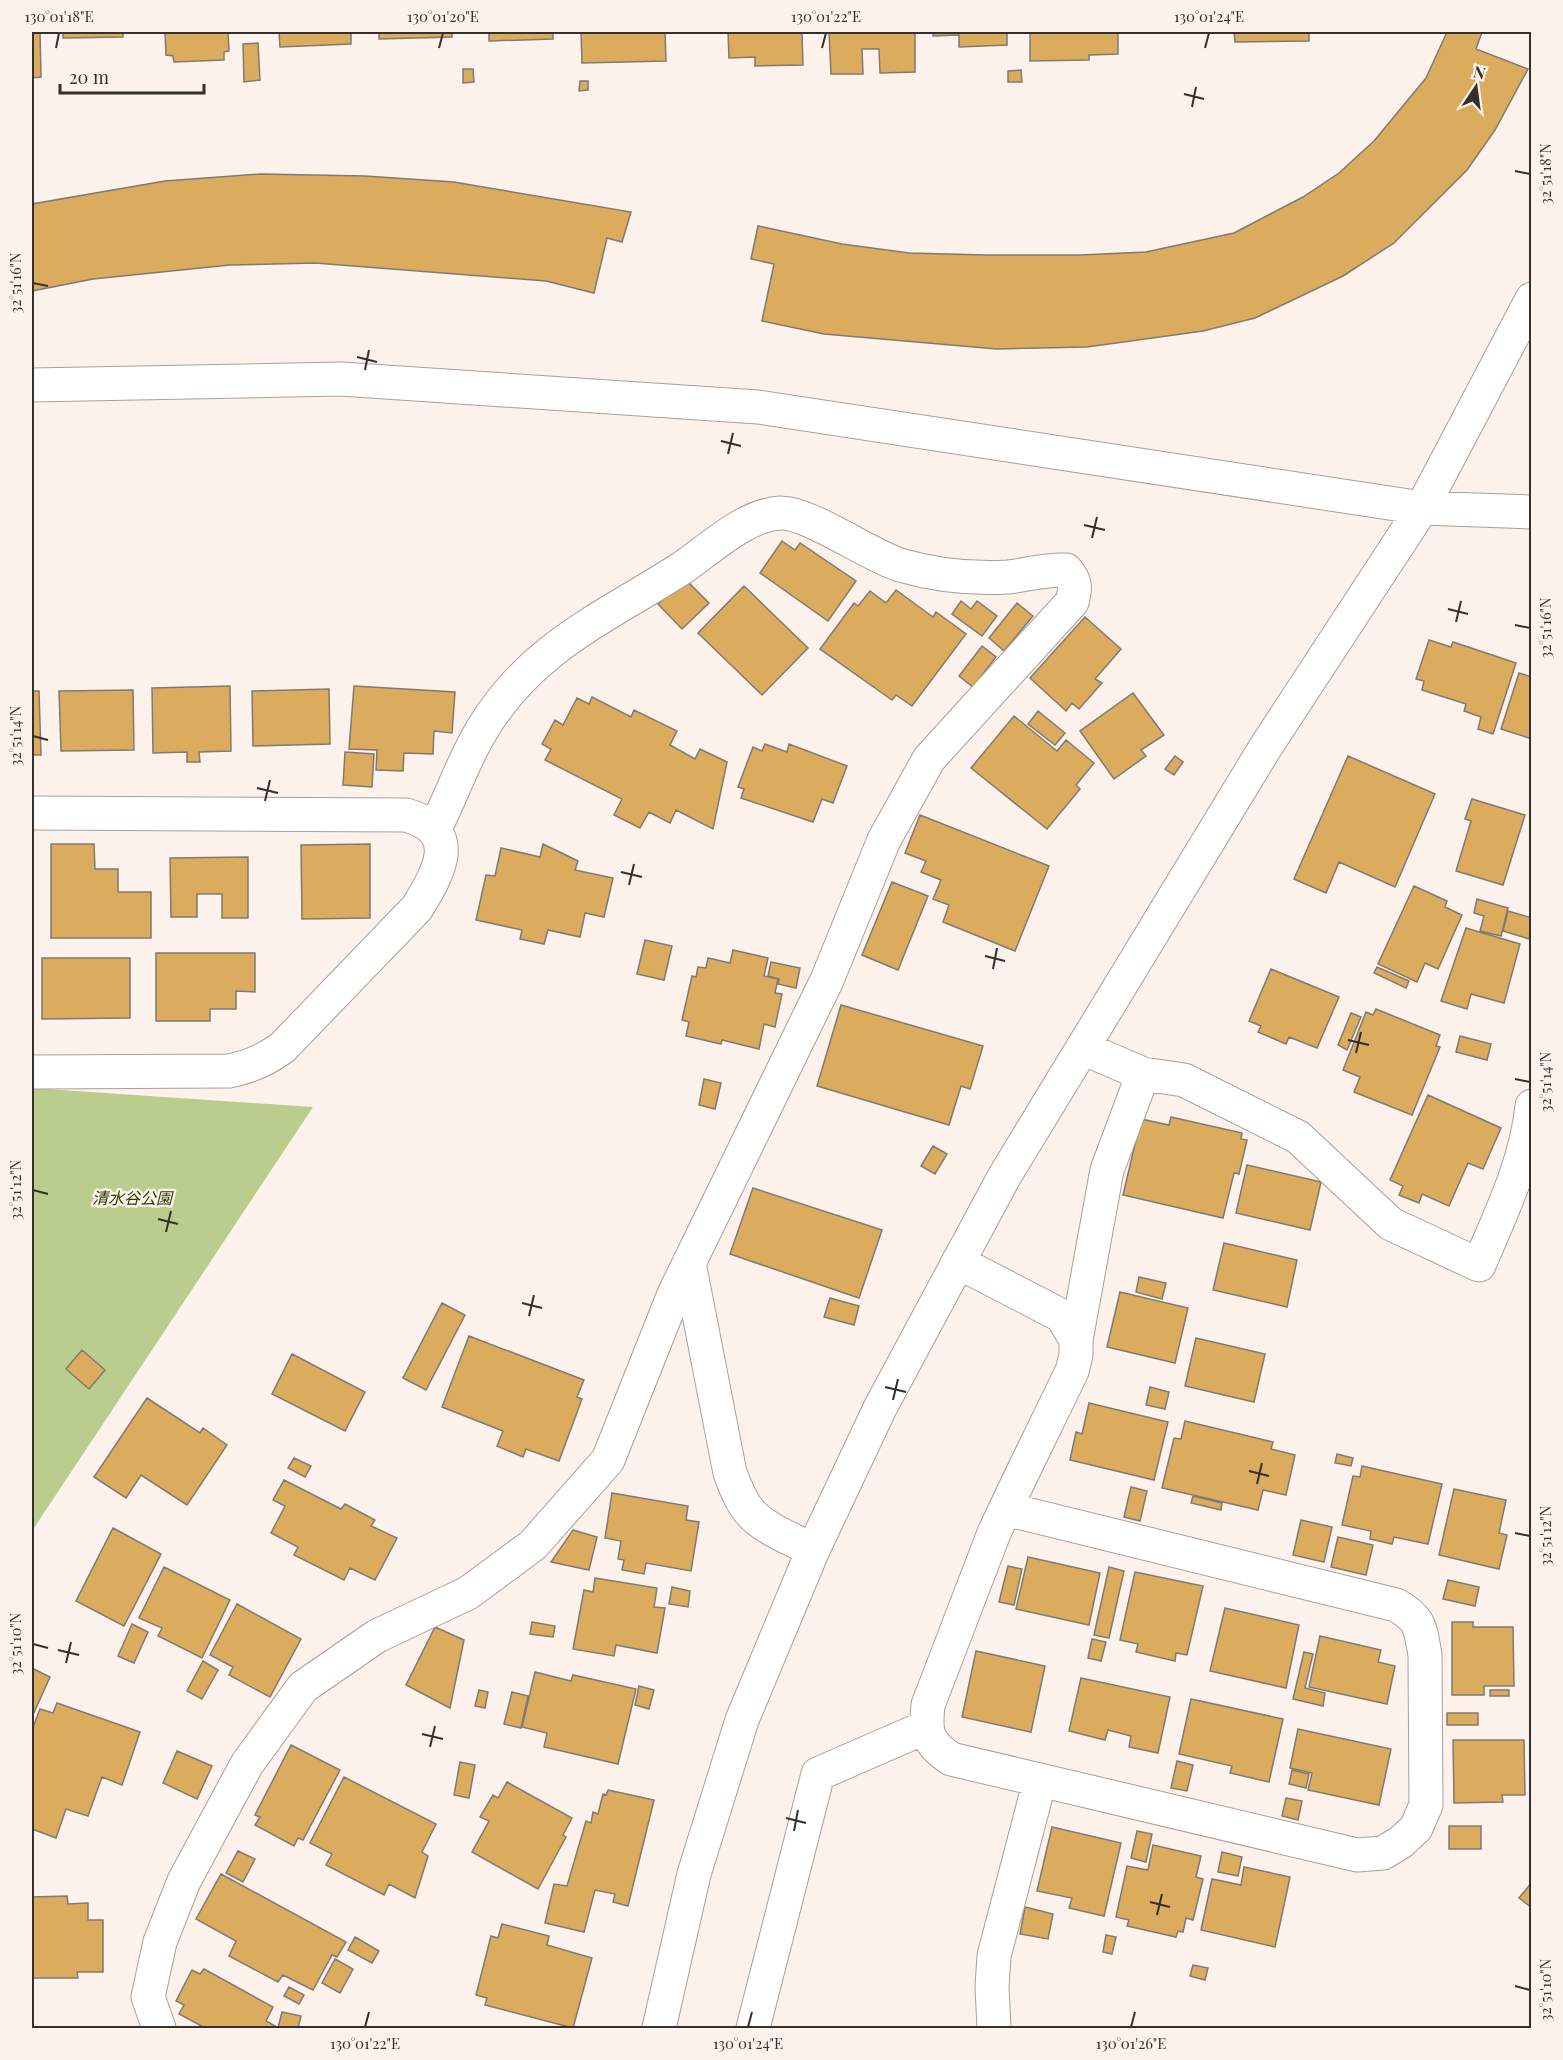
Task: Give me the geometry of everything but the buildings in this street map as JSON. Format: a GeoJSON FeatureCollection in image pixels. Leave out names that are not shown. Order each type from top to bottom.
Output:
{"type":"FeatureCollection","features":[{"type":"Feature","properties":{"kind":"street"},"geometry":{"type":"LineString","coordinates":[[659,2028],[694,1874],[742,1720],[813,1550],[880,1408],[1004,1177],[1265,748],[1422,508],[1532,299]]}},
{"type":"Feature","properties":{"kind":"street"},"geometry":{"type":"LineString","coordinates":[[32,386],[341,379],[758,407],[1422,508],[1532,512]]}},
{"type":"Feature","properties":{"kind":"street"},"geometry":{"type":"LineString","coordinates":[[159,2028],[148,1997],[160,1942],[184,1881],[247,1764],[303,1687],[377,1636],[468,1593],[533,1545],[608,1460],[674,1294],[827,980],[884,840],[929,759],[1072,602],[1076,589],[1072,577],[1066,570],[1054,569],[1008,577],[964,576],[928,571],[898,564],[801,517],[782,513],[764,515],[749,522],[680,569],[598,618],[549,651],[511,687],[462,765],[434,830]]}},
{"type":"Feature","properties":{"kind":"street"},"geometry":{"type":"LineString","coordinates":[[32,813],[406,815],[422,819],[434,830],[442,843],[442,859],[432,883],[417,908],[283,1047],[267,1059],[248,1067],[229,1071],[32,1072]]}},
{"type":"Feature","properties":{"kind":"street"},"geometry":{"type":"LineString","coordinates":[[1083,1048],[1143,1074],[1184,1080],[1298,1137],[1391,1224],[1479,1265],[1518,1173],[1532,1106]]}},
{"type":"Feature","properties":{"kind":"street"},"geometry":{"type":"LineString","coordinates":[[1006,1509],[1396,1605],[1413,1615],[1421,1632],[1425,1655],[1426,1805],[1416,1828],[1401,1842],[1383,1853],[1357,1855],[951,1759],[934,1747],[926,1727],[928,1705],[1006,1509],[1072,1371],[1107,1170],[1143,1074]]}},
{"type":"Feature","properties":{"kind":"street"},"geometry":{"type":"LineString","coordinates":[[958,1262],[1062,1316],[1076,1340]]}},
{"type":"Feature","properties":{"kind":"street"},"geometry":{"type":"LineString","coordinates":[[688,1263],[730,1473],[737,1491],[748,1510],[760,1522],[813,1550]]}},
{"type":"Feature","properties":{"kind":"street"},"geometry":{"type":"LineString","coordinates":[[753,2028],[818,1774],[926,1727]]}},
{"type":"Feature","properties":{"kind":"street"},"geometry":{"type":"LineString","coordinates":[[994,2028],[992,1987],[994,1956],[1040,1780]]}},
{"type":"Feature","properties":{"kind":"green space","name":"清水谷公園"},"geometry":{"type":"Polygon","coordinates":[[[32,1088],[313,1107],[32,1531],[32,1088]]]}}]}
